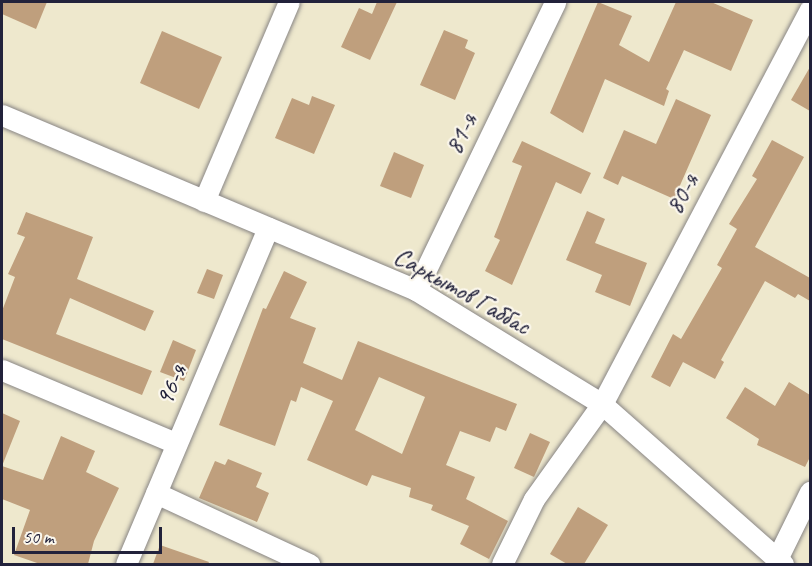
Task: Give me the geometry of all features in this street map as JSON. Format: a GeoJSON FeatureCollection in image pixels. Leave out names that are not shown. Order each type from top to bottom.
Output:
{"type":"FeatureCollection","features":[{"type":"Feature","properties":{"kind":"street"},"geometry":{"type":"LineString","coordinates":[[204,201],[289,2]]}},
{"type":"Feature","properties":{"kind":"street","name":"81-я"},"geometry":{"type":"LineString","coordinates":[[416,290],[555,2]]}},
{"type":"Feature","properties":{"kind":"street","name":"80-я"},"geometry":{"type":"LineString","coordinates":[[502,564],[534,499],[602,404],[810,10]]}},
{"type":"Feature","properties":{"kind":"street","name":"Саркытов Габбас"},"geometry":{"type":"LineString","coordinates":[[2,116],[416,290],[602,404],[769,558]]}},
{"type":"Feature","properties":{"kind":"street","name":"96-я"},"geometry":{"type":"LineString","coordinates":[[126,564],[268,228]]}},
{"type":"Feature","properties":{"kind":"street"},"geometry":{"type":"LineString","coordinates":[[2,370],[176,443]]}},
{"type":"Feature","properties":{"kind":"street"},"geometry":{"type":"LineString","coordinates":[[769,558],[810,492]]}},
{"type":"Feature","properties":{"kind":"street"},"geometry":{"type":"LineString","coordinates":[[156,493],[271,558],[309,564]]}},
{"type":"Feature","properties":{"kind":"building"},"geometry":{"type":"Polygon","coordinates":[[[2,2],[47,2],[36,29],[2,14],[2,2]]]}},
{"type":"Feature","properties":{"kind":"building"},"geometry":{"type":"Polygon","coordinates":[[[377,2],[397,2],[370,60],[341,47],[359,8],[372,14],[377,2]]]}},
{"type":"Feature","properties":{"kind":"building"},"geometry":{"type":"Polygon","coordinates":[[[598,2],[632,16],[619,45],[649,62],[676,2],[711,2],[753,20],[731,71],[684,50],[666,89],[669,91],[664,106],[605,79],[583,133],[550,113],[598,2]]]}},
{"type":"Feature","properties":{"kind":"building"},"geometry":{"type":"Polygon","coordinates":[[[444,30],[468,40],[465,48],[475,53],[455,100],[420,85],[444,30]]]}},
{"type":"Feature","properties":{"kind":"building"},"geometry":{"type":"Polygon","coordinates":[[[162,31],[222,57],[199,109],[140,83],[162,31]]]}},
{"type":"Feature","properties":{"kind":"building"},"geometry":{"type":"Polygon","coordinates":[[[810,67],[810,111],[791,100],[810,67]]]}},
{"type":"Feature","properties":{"kind":"building"},"geometry":{"type":"Polygon","coordinates":[[[312,96],[335,105],[314,154],[275,138],[292,98],[309,105],[312,96]]]}},
{"type":"Feature","properties":{"kind":"building"},"geometry":{"type":"Polygon","coordinates":[[[676,99],[711,115],[674,199],[622,176],[618,185],[603,178],[624,130],[656,144],[676,99]]]}},
{"type":"Feature","properties":{"kind":"building"},"geometry":{"type":"Polygon","coordinates":[[[772,140],[804,157],[755,247],[810,278],[810,301],[798,294],[795,298],[765,281],[721,360],[724,362],[715,379],[683,362],[670,387],[651,377],[673,334],[681,339],[722,268],[717,265],[737,229],[729,224],[757,179],[752,176],[772,140]]]}},
{"type":"Feature","properties":{"kind":"building"},"geometry":{"type":"Polygon","coordinates":[[[522,141],[591,173],[581,194],[556,182],[512,285],[485,271],[500,240],[494,237],[522,166],[512,162],[522,141]]]}},
{"type":"Feature","properties":{"kind":"building"},"geometry":{"type":"Polygon","coordinates":[[[394,152],[424,165],[411,198],[380,186],[394,152]]]}},
{"type":"Feature","properties":{"kind":"building"},"geometry":{"type":"Polygon","coordinates":[[[587,211],[605,219],[595,243],[647,263],[630,306],[595,292],[602,275],[566,260],[587,211]]]}},
{"type":"Feature","properties":{"kind":"building"},"geometry":{"type":"Polygon","coordinates":[[[26,212],[93,237],[77,279],[154,311],[145,331],[70,298],[56,334],[152,371],[142,395],[2,339],[2,311],[15,277],[8,274],[25,237],[17,234],[26,212]]]}},
{"type":"Feature","properties":{"kind":"building"},"geometry":{"type":"Polygon","coordinates":[[[207,269],[223,275],[214,299],[197,293],[207,269]]]}},
{"type":"Feature","properties":{"kind":"building"},"geometry":{"type":"Polygon","coordinates":[[[284,271],[307,282],[290,318],[316,328],[303,363],[342,380],[358,341],[517,404],[506,431],[496,427],[490,442],[460,431],[446,465],[475,477],[466,499],[508,521],[489,559],[460,544],[469,526],[431,510],[433,505],[409,497],[411,488],[372,475],[367,486],[307,460],[333,401],[301,387],[296,402],[291,400],[275,446],[219,425],[263,308],[266,309],[284,271]],[[379,377],[355,430],[402,454],[425,397],[379,377]]]}},
{"type":"Feature","properties":{"kind":"building"},"geometry":{"type":"Polygon","coordinates":[[[173,340],[196,350],[184,381],[160,372],[173,340]]]}},
{"type":"Feature","properties":{"kind":"building"},"geometry":{"type":"Polygon","coordinates":[[[789,382],[810,395],[810,457],[805,467],[757,445],[759,439],[726,418],[745,387],[775,406],[789,382]]]}},
{"type":"Feature","properties":{"kind":"building"},"geometry":{"type":"Polygon","coordinates":[[[2,413],[20,421],[2,466],[2,413]]]}},
{"type":"Feature","properties":{"kind":"building"},"geometry":{"type":"Polygon","coordinates":[[[530,433],[550,442],[534,477],[514,468],[530,433]]]}},
{"type":"Feature","properties":{"kind":"building"},"geometry":{"type":"Polygon","coordinates":[[[61,436],[95,451],[86,472],[119,488],[94,541],[88,564],[40,564],[14,555],[30,510],[2,499],[2,466],[43,480],[61,436]]]}},
{"type":"Feature","properties":{"kind":"building"},"geometry":{"type":"Polygon","coordinates":[[[228,459],[262,473],[256,487],[269,493],[257,522],[199,498],[215,461],[225,465],[228,459]]]}},
{"type":"Feature","properties":{"kind":"building"},"geometry":{"type":"Polygon","coordinates":[[[578,507],[608,525],[584,564],[567,564],[550,554],[578,507]]]}},
{"type":"Feature","properties":{"kind":"building"},"geometry":{"type":"Polygon","coordinates":[[[160,545],[209,562],[208,564],[153,564],[160,545]]]}}]}
